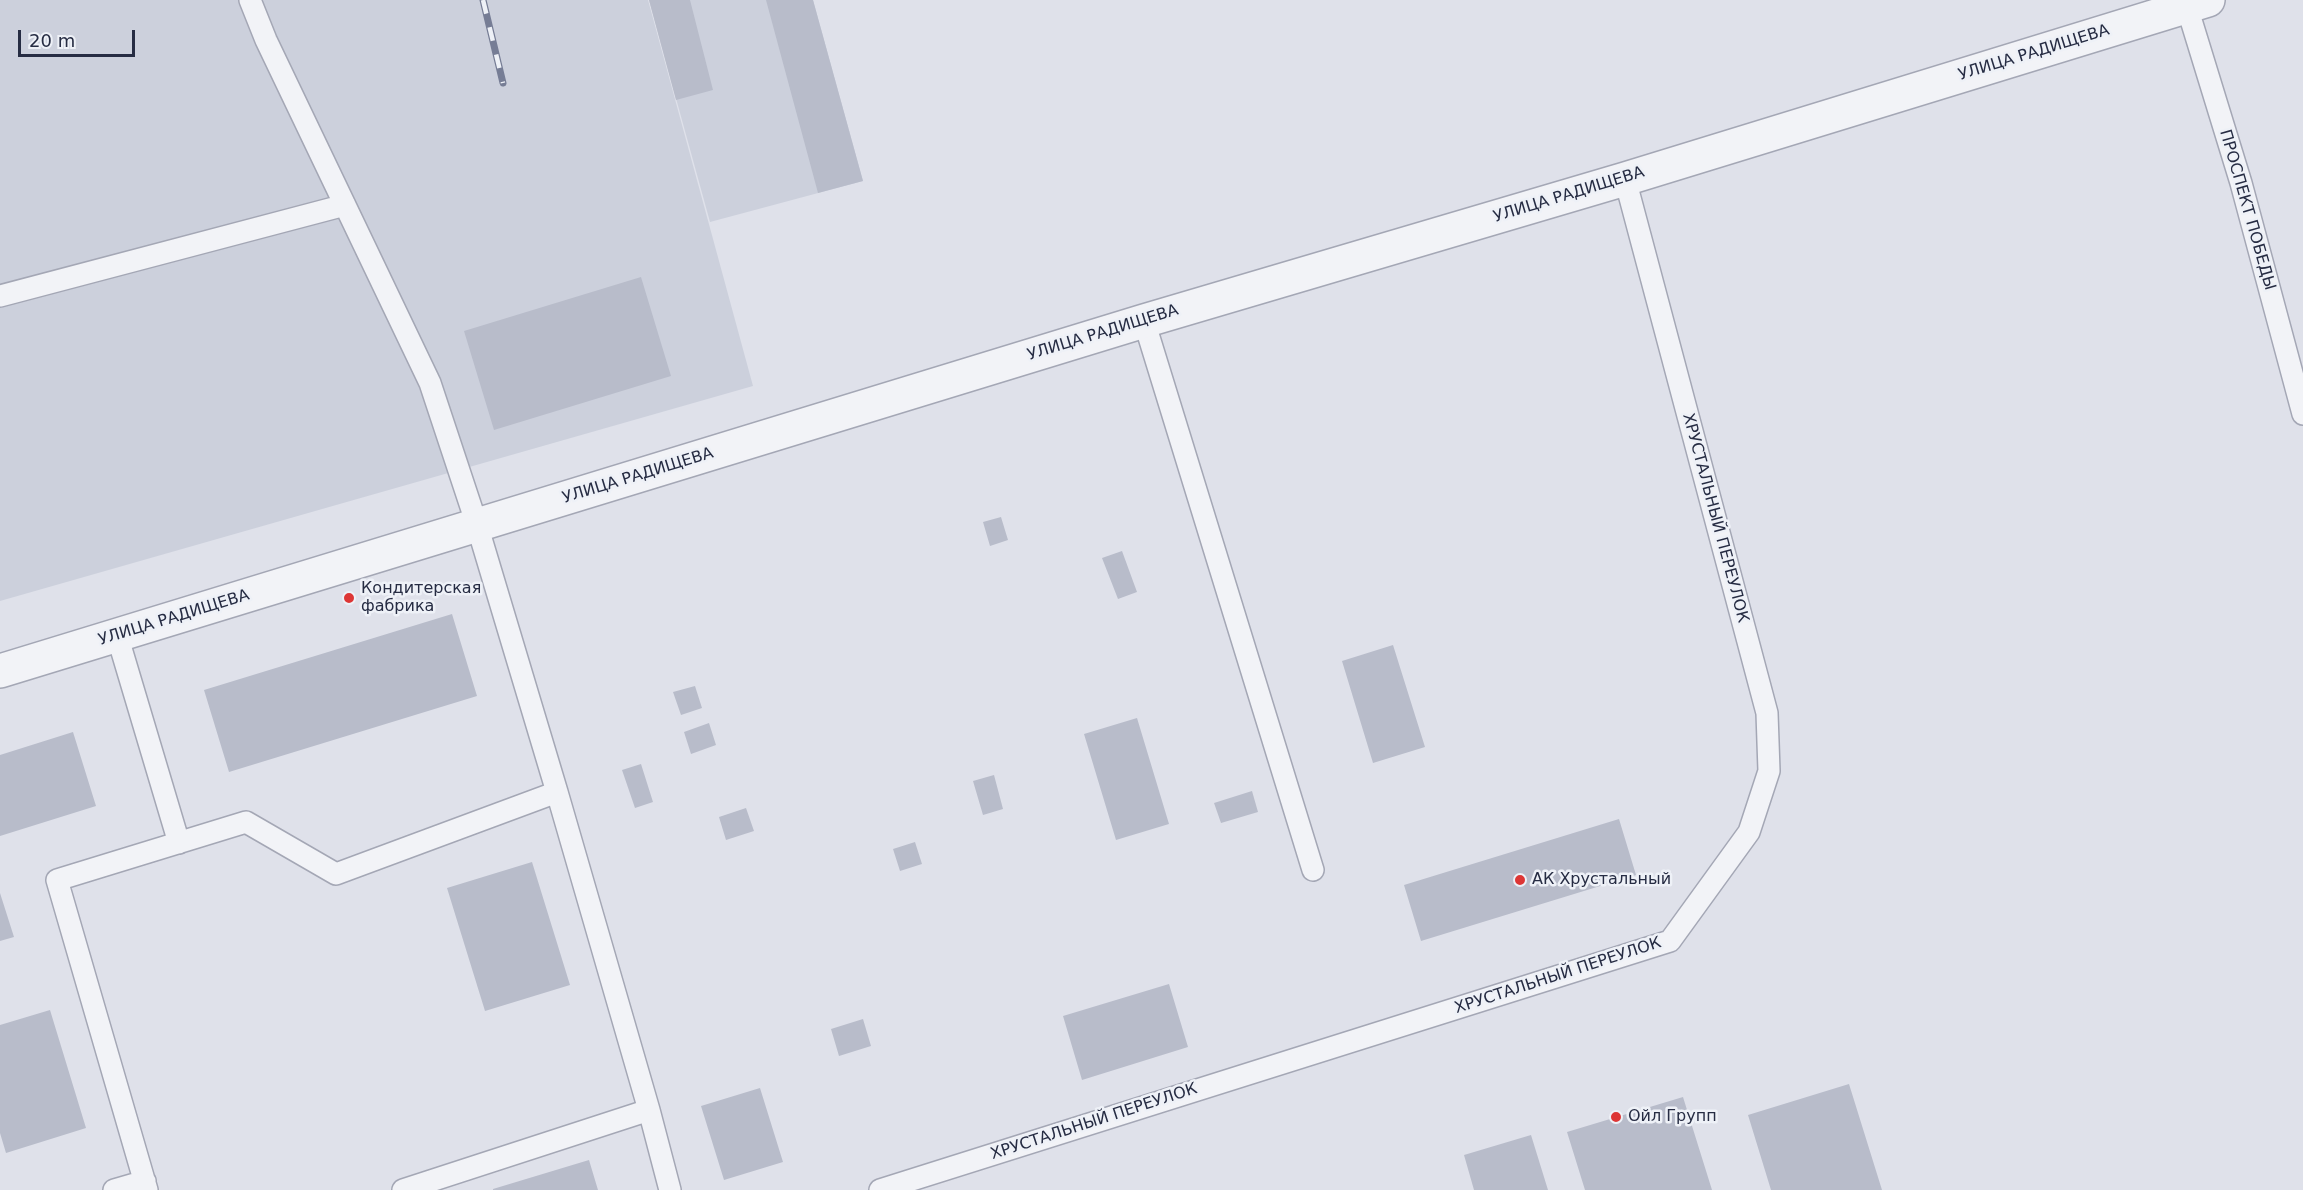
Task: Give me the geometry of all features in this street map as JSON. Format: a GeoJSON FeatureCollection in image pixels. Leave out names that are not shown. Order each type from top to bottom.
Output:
{"type":"FeatureCollection","features":[{"type":"Feature","properties":{"kind":"street","name":"УЛИЦА РАДИЩЕВА"},"geometry":{"type":"LineString","coordinates":[[0,671],[1144,321],[1625,179],[2197,3]]}},
{"type":"Feature","properties":{"kind":"lane"},"geometry":{"type":"LineString","coordinates":[[250,0],[266,40],[430,383],[477,525],[557,792],[670,1190]]}},
{"type":"Feature","properties":{"kind":"lane","name":"ПРОСПЕКТ ПОБЕДЫ"},"geometry":{"type":"LineString","coordinates":[[2197,3],[2241,183],[2303,414]]}},
{"type":"Feature","properties":{"kind":"lane","name":"ХРУСТАЛЬНЫЙ ПЕРЕУЛОК"},"geometry":{"type":"LineString","coordinates":[[880,1190],[1670,941],[1749,832],[1769,771],[1767,713],[1625,179]]}},
{"type":"Feature","properties":{"kind":"lane"},"geometry":{"type":"LineString","coordinates":[[0,296],[345,205]]}},
{"type":"Feature","properties":{"kind":"lane"},"geometry":{"type":"LineString","coordinates":[[1144,321],[1313,870]]}},
{"type":"Feature","properties":{"kind":"lane"},"geometry":{"type":"LineString","coordinates":[[117,635],[179,843]]}},
{"type":"Feature","properties":{"kind":"lane"},"geometry":{"type":"LineString","coordinates":[[114,1190],[146,1185],[57,880],[246,822],[336,874],[557,792]]}},
{"type":"Feature","properties":{"kind":"lane"},"geometry":{"type":"LineString","coordinates":[[403,1190],[649,1110]]}},
{"type":"Feature","properties":{"kind":"shaded area"},"geometry":{"type":"Polygon","coordinates":[[[0,0],[648,0],[753,386],[0,601],[0,0]]]}},
{"type":"Feature","properties":{"kind":"shaded area"},"geometry":{"type":"Polygon","coordinates":[[[649,0],[813,0],[863,181],[710,222],[649,0]]]}},
{"type":"Feature","properties":{"kind":"building"},"geometry":{"type":"Polygon","coordinates":[[[649,0],[690,0],[713,90],[676,100],[649,0]]]}},
{"type":"Feature","properties":{"kind":"building"},"geometry":{"type":"Polygon","coordinates":[[[766,0],[813,0],[863,181],[818,193],[766,0]]]}},
{"type":"Feature","properties":{"kind":"building"},"geometry":{"type":"Polygon","coordinates":[[[641,277],[671,376],[494,430],[464,331],[641,277]]]}},
{"type":"Feature","properties":{"kind":"building"},"geometry":{"type":"Polygon","coordinates":[[[1001,517],[1008,540],[990,546],[983,522],[1001,517]]]}},
{"type":"Feature","properties":{"kind":"building"},"geometry":{"type":"Polygon","coordinates":[[[1122,551],[1137,592],[1118,599],[1102,558],[1122,551]]]}},
{"type":"Feature","properties":{"kind":"building"},"geometry":{"type":"Polygon","coordinates":[[[452,614],[477,696],[229,772],[204,690],[452,614]]]}},
{"type":"Feature","properties":{"kind":"building"},"geometry":{"type":"Polygon","coordinates":[[[1393,645],[1425,747],[1373,763],[1342,661],[1393,645]]]}},
{"type":"Feature","properties":{"kind":"building"},"geometry":{"type":"Polygon","coordinates":[[[695,686],[702,708],[681,715],[673,692],[695,686]]]}},
{"type":"Feature","properties":{"kind":"building"},"geometry":{"type":"Polygon","coordinates":[[[1137,718],[1169,824],[1116,840],[1084,734],[1137,718]]]}},
{"type":"Feature","properties":{"kind":"building"},"geometry":{"type":"Polygon","coordinates":[[[709,723],[716,745],[691,754],[684,732],[709,723]]]}},
{"type":"Feature","properties":{"kind":"building"},"geometry":{"type":"Polygon","coordinates":[[[73,732],[96,806],[0,836],[0,755],[73,732]]]}},
{"type":"Feature","properties":{"kind":"building"},"geometry":{"type":"Polygon","coordinates":[[[641,764],[653,802],[635,808],[622,770],[641,764]]]}},
{"type":"Feature","properties":{"kind":"building"},"geometry":{"type":"Polygon","coordinates":[[[994,775],[1003,809],[983,815],[973,781],[994,775]]]}},
{"type":"Feature","properties":{"kind":"building"},"geometry":{"type":"Polygon","coordinates":[[[1252,791],[1258,812],[1221,823],[1214,803],[1252,791]]]}},
{"type":"Feature","properties":{"kind":"building"},"geometry":{"type":"Polygon","coordinates":[[[746,808],[754,831],[726,840],[719,817],[746,808]]]}},
{"type":"Feature","properties":{"kind":"building","name":"АК Хрустальный"},"geometry":{"type":"Polygon","coordinates":[[[1619,819],[1636,875],[1421,941],[1404,885],[1619,819]]]}},
{"type":"Feature","properties":{"kind":"building"},"geometry":{"type":"Polygon","coordinates":[[[915,842],[922,864],[900,871],[893,849],[915,842]]]}},
{"type":"Feature","properties":{"kind":"building"},"geometry":{"type":"Polygon","coordinates":[[[532,862],[570,985],[485,1011],[447,888],[532,862]]]}},
{"type":"Feature","properties":{"kind":"building"},"geometry":{"type":"Polygon","coordinates":[[[0,893],[14,937],[0,941],[0,893]]]}},
{"type":"Feature","properties":{"kind":"building"},"geometry":{"type":"Polygon","coordinates":[[[1169,984],[1188,1047],[1082,1080],[1063,1016],[1169,984]]]}},
{"type":"Feature","properties":{"kind":"building"},"geometry":{"type":"Polygon","coordinates":[[[50,1010],[86,1128],[6,1153],[0,1133],[0,1025],[50,1010]]]}},
{"type":"Feature","properties":{"kind":"building"},"geometry":{"type":"Polygon","coordinates":[[[863,1019],[871,1046],[839,1056],[831,1029],[863,1019]]]}},
{"type":"Feature","properties":{"kind":"building"},"geometry":{"type":"Polygon","coordinates":[[[1849,1084],[1882,1190],[1771,1190],[1748,1115],[1849,1084]]]}},
{"type":"Feature","properties":{"kind":"building"},"geometry":{"type":"Polygon","coordinates":[[[760,1088],[783,1162],[724,1180],[701,1106],[760,1088]]]}},
{"type":"Feature","properties":{"kind":"building"},"geometry":{"type":"Polygon","coordinates":[[[1683,1097],[1712,1190],[1585,1190],[1567,1132],[1683,1097]]]}},
{"type":"Feature","properties":{"kind":"building"},"geometry":{"type":"Polygon","coordinates":[[[1531,1135],[1548,1190],[1474,1190],[1464,1155],[1531,1135]]]}},
{"type":"Feature","properties":{"kind":"building"},"geometry":{"type":"Polygon","coordinates":[[[589,1160],[598,1190],[493,1190],[493,1189],[589,1160]]]}},
{"type":"Feature","properties":{"kind":"railway"},"geometry":{"type":"LineString","coordinates":[[483,0],[503,83]]}},
{"type":"Feature","properties":{"kind":"place","name":"Кондитерская фабрика"},"geometry":{"type":"Point","coordinates":[349,598]}},
{"type":"Feature","properties":{"kind":"place","name":"АК Хрустальный"},"geometry":{"type":"Point","coordinates":[1520,880]}},
{"type":"Feature","properties":{"kind":"place","name":"Ойл Групп"},"geometry":{"type":"Point","coordinates":[1616,1117]}}]}
